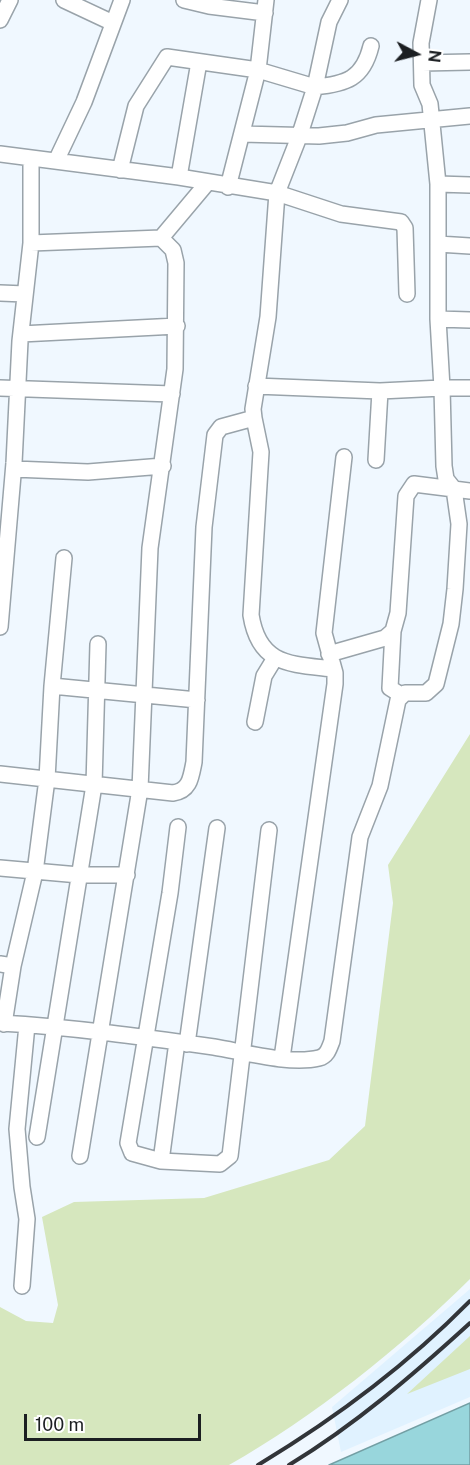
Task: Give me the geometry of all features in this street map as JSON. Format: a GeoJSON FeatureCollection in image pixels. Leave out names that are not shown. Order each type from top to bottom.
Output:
{"type":"FeatureCollection","features":[{"type":"Feature","properties":{"kind":"street"},"geometry":{"type":"LineString","coordinates":[[0,20],[10,0]]}},
{"type":"Feature","properties":{"kind":"street"},"geometry":{"type":"LineString","coordinates":[[64,0],[114,23]]}},
{"type":"Feature","properties":{"kind":"street"},"geometry":{"type":"LineString","coordinates":[[56,161],[84,102],[122,0]]}},
{"type":"Feature","properties":{"kind":"street"},"geometry":{"type":"LineString","coordinates":[[184,0],[209,6],[265,6],[258,70],[228,187]]}},
{"type":"Feature","properties":{"kind":"street"},"geometry":{"type":"LineString","coordinates":[[340,0],[329,21],[315,87],[299,137],[277,193],[268,317],[256,386],[254,418],[261,452],[251,615],[258,643],[275,658],[300,665],[332,662],[385,638],[393,631]]}},
{"type":"Feature","properties":{"kind":"street"},"geometry":{"type":"LineString","coordinates":[[429,0],[421,43],[422,84],[430,105],[438,184],[438,319],[444,465],[446,479],[454,489],[459,524],[451,624],[436,684],[426,693],[401,695],[390,688],[406,496],[414,484],[454,489],[470,491]]}},
{"type":"Feature","properties":{"kind":"street"},"geometry":{"type":"LineString","coordinates":[[120,170],[136,106],[167,57],[258,70],[315,87],[342,84],[366,66],[371,46]]}},
{"type":"Feature","properties":{"kind":"street"},"geometry":{"type":"LineString","coordinates":[[179,177],[198,62]]}},
{"type":"Feature","properties":{"kind":"street"},"geometry":{"type":"LineString","coordinates":[[422,63],[470,62]]}},
{"type":"Feature","properties":{"kind":"street"},"geometry":{"type":"LineString","coordinates":[[242,134],[299,137],[347,133],[376,125],[470,116]]}},
{"type":"Feature","properties":{"kind":"street"},"geometry":{"type":"LineString","coordinates":[[0,154],[179,177],[228,187],[277,193],[341,214],[401,222],[405,228],[407,294]]}},
{"type":"Feature","properties":{"kind":"street"},"geometry":{"type":"LineString","coordinates":[[0,627],[9,465],[31,243],[31,159]]}},
{"type":"Feature","properties":{"kind":"street"},"geometry":{"type":"LineString","coordinates":[[161,238],[208,182]]}},
{"type":"Feature","properties":{"kind":"street"},"geometry":{"type":"LineString","coordinates":[[438,184],[470,184]]}},
{"type":"Feature","properties":{"kind":"street"},"geometry":{"type":"LineString","coordinates":[[31,243],[161,238],[173,250],[176,263],[177,326],[172,394],[151,539],[140,789],[80,1156]]}},
{"type":"Feature","properties":{"kind":"street"},"geometry":{"type":"LineString","coordinates":[[438,244],[470,246]]}},
{"type":"Feature","properties":{"kind":"street"},"geometry":{"type":"LineString","coordinates":[[0,293],[26,294]]}},
{"type":"Feature","properties":{"kind":"street"},"geometry":{"type":"LineString","coordinates":[[438,319],[470,320]]}},
{"type":"Feature","properties":{"kind":"street"},"geometry":{"type":"LineString","coordinates":[[21,334],[177,326]]}},
{"type":"Feature","properties":{"kind":"street"},"geometry":{"type":"LineString","coordinates":[[256,386],[380,391],[470,388]]}},
{"type":"Feature","properties":{"kind":"street"},"geometry":{"type":"LineString","coordinates":[[0,388],[172,394]]}},
{"type":"Feature","properties":{"kind":"street"},"geometry":{"type":"LineString","coordinates":[[376,460],[380,391]]}},
{"type":"Feature","properties":{"kind":"street"},"geometry":{"type":"LineString","coordinates":[[0,774],[173,793],[182,792],[187,787],[194,762],[204,527],[214,435],[221,427],[254,418]]}},
{"type":"Feature","properties":{"kind":"street"},"geometry":{"type":"LineString","coordinates":[[282,1058],[335,684],[324,633],[344,457]]}},
{"type":"Feature","properties":{"kind":"street"},"geometry":{"type":"LineString","coordinates":[[9,465],[88,472],[163,465]]}},
{"type":"Feature","properties":{"kind":"street"},"geometry":{"type":"LineString","coordinates":[[64,558],[52,686],[47,779],[35,872],[7,965],[2,1024],[100,1032],[282,1058],[322,1058],[332,1041],[360,837],[380,786],[401,695]]}},
{"type":"Feature","properties":{"kind":"street"},"geometry":{"type":"LineString","coordinates":[[37,1137],[94,785],[98,644]]}},
{"type":"Feature","properties":{"kind":"street"},"geometry":{"type":"LineString","coordinates":[[255,722],[264,676],[275,658]]}},
{"type":"Feature","properties":{"kind":"street"},"geometry":{"type":"LineString","coordinates":[[52,686],[197,700]]}},
{"type":"Feature","properties":{"kind":"street"},"geometry":{"type":"LineString","coordinates":[[178,827],[129,1150],[138,1156],[161,1161],[220,1164],[228,1160],[269,830]]}},
{"type":"Feature","properties":{"kind":"street"},"geometry":{"type":"LineString","coordinates":[[161,1161],[217,828]]}},
{"type":"Feature","properties":{"kind":"street"},"geometry":{"type":"LineString","coordinates":[[0,868],[79,875],[127,875]]}},
{"type":"Feature","properties":{"kind":"street"},"geometry":{"type":"LineString","coordinates":[[22,1286],[27,1219],[17,1129],[27,1025]]}},
{"type":"Feature","properties":{"kind":"shaded area"},"geometry":{"type":"Polygon","coordinates":[[[470,1289],[470,1397],[341,1452],[332,1407],[470,1289]]]}},
{"type":"Feature","properties":{"kind":"green space"},"geometry":{"type":"Polygon","coordinates":[[[470,734],[470,1279],[444,1305],[355,1380],[292,1426],[229,1465],[0,1465],[0,1307],[26,1321],[53,1323],[58,1305],[42,1217],[74,1202],[204,1198],[329,1160],[365,1126],[393,903],[388,865],[470,734]]]}},
{"type":"Feature","properties":{"kind":"green space"},"geometry":{"type":"Polygon","coordinates":[[[470,1336],[470,1369],[407,1394],[470,1336]]]}},
{"type":"Feature","properties":{"kind":"water"},"geometry":{"type":"Polygon","coordinates":[[[470,1403],[470,1465],[329,1465],[470,1403]]]}},
{"type":"Feature","properties":{"kind":"railway"},"geometry":{"type":"LineString","coordinates":[[258,1465],[369,1390],[421,1347],[470,1301]]}},
{"type":"Feature","properties":{"kind":"railway"},"geometry":{"type":"LineString","coordinates":[[289,1465],[337,1433],[383,1398],[470,1323]]}}]}
